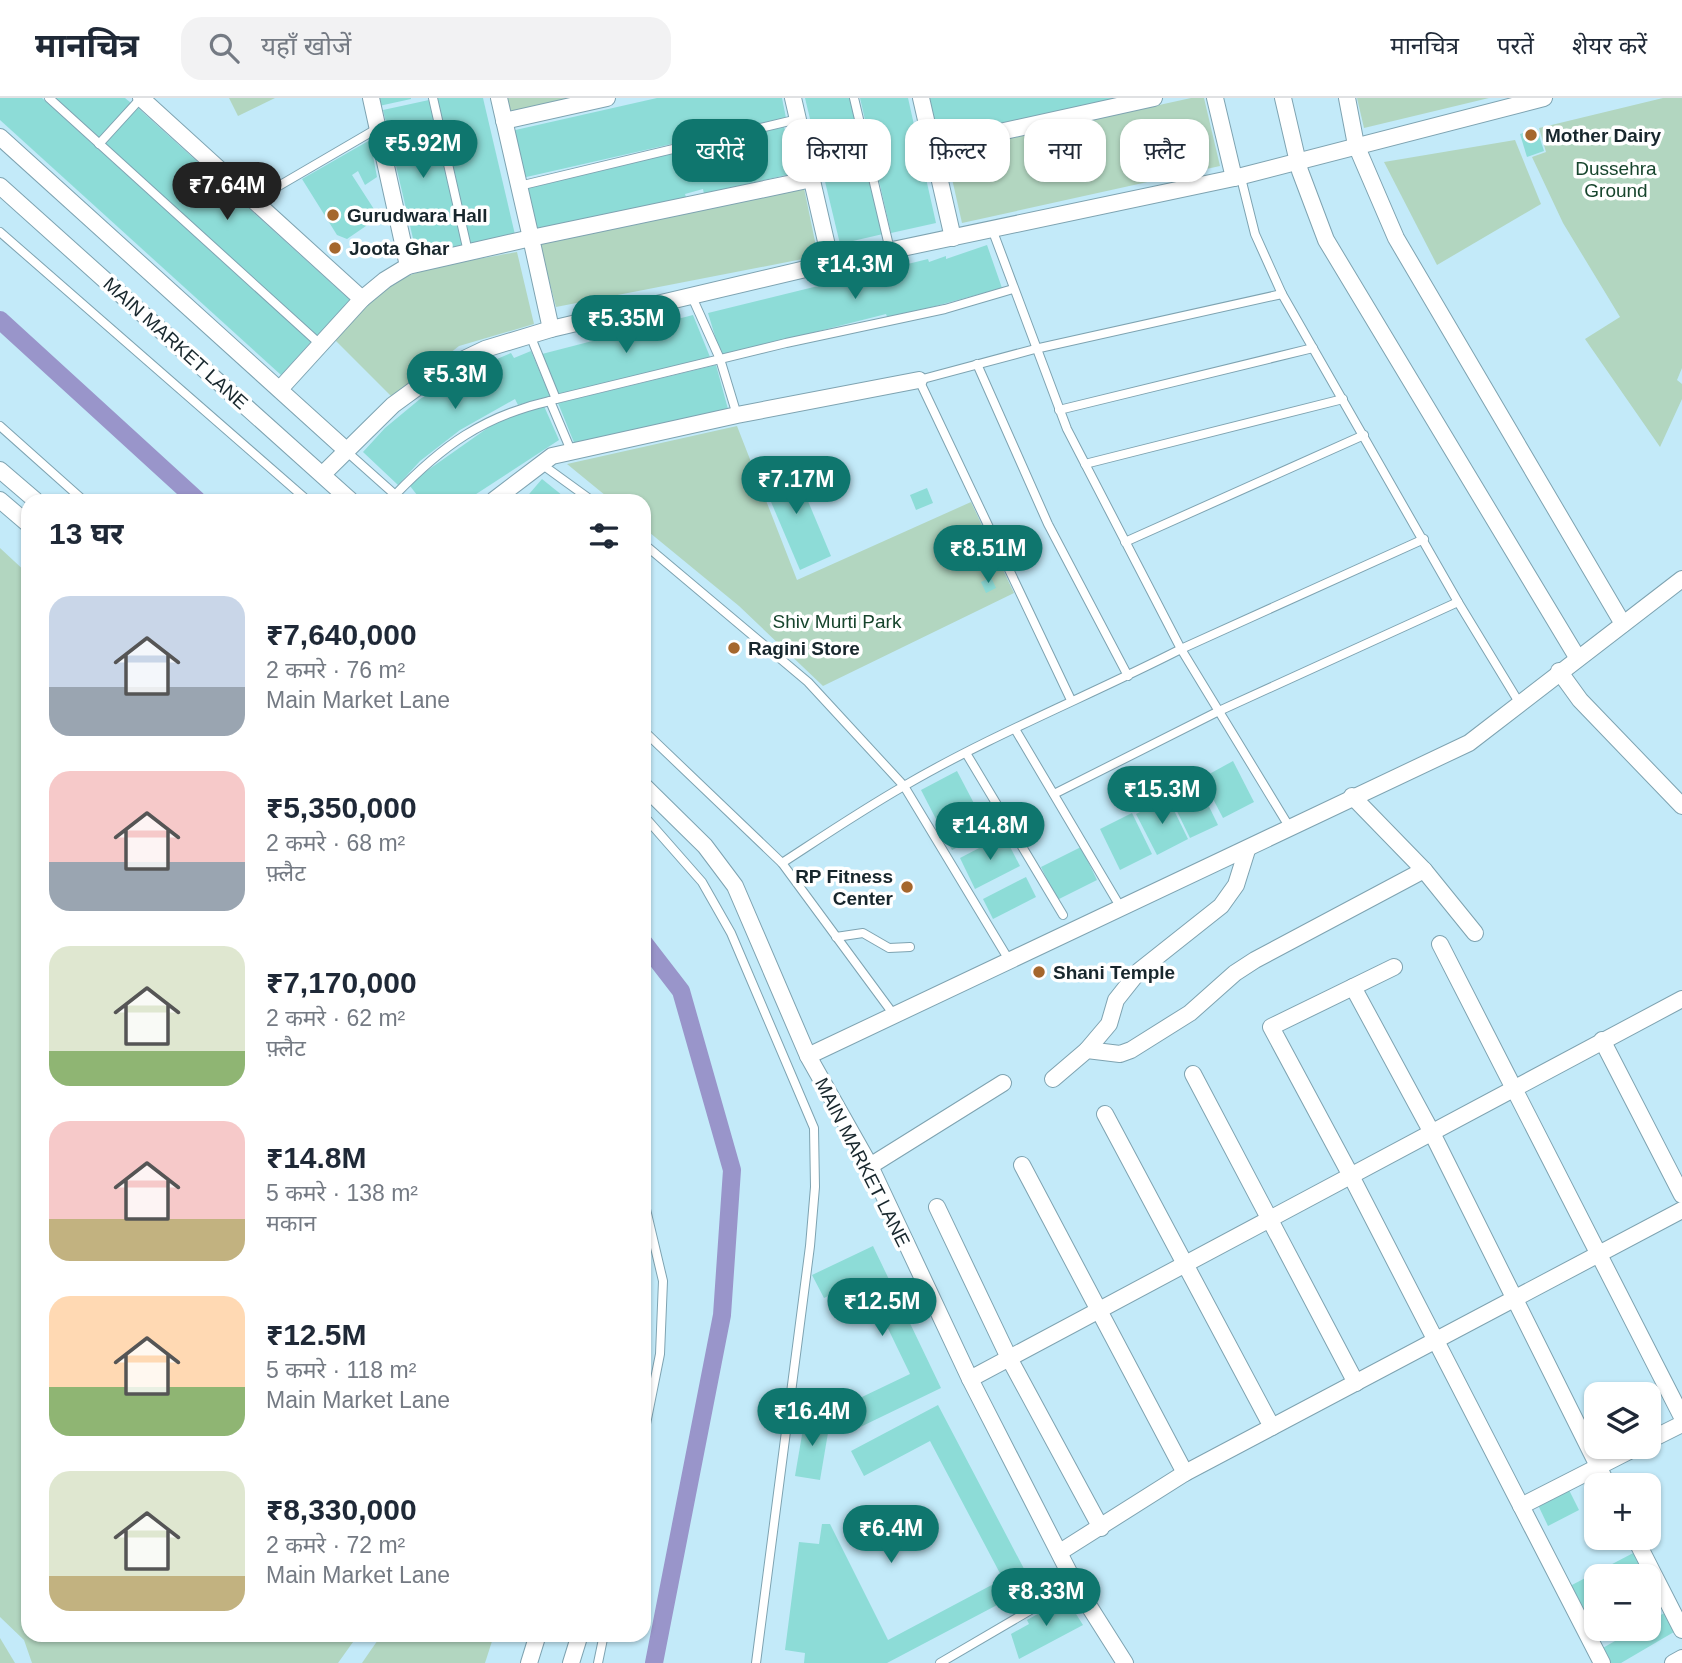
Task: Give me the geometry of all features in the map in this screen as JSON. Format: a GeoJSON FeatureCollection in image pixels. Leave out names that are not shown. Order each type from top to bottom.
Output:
{"type":"FeatureCollection","features":[{"type":"Feature","properties":{"kind":"street"},"geometry":{"type":"LineString","coordinates":[[141,98],[362,299]]}},
{"type":"Feature","properties":{"kind":"street"},"geometry":{"type":"LineString","coordinates":[[371,98],[408,266]]}},
{"type":"Feature","properties":{"kind":"street"},"geometry":{"type":"LineString","coordinates":[[499,98],[531,238],[537,280],[551,328]]}},
{"type":"Feature","properties":{"kind":"street"},"geometry":{"type":"LineString","coordinates":[[504,121],[607,98]]}},
{"type":"Feature","properties":{"kind":"street"},"geometry":{"type":"LineString","coordinates":[[793,98],[798,119]]}},
{"type":"Feature","properties":{"kind":"street"},"geometry":{"type":"LineString","coordinates":[[921,98],[926,119]]}},
{"type":"Feature","properties":{"kind":"street"},"geometry":{"type":"LineString","coordinates":[[1010,130],[1154,98]]}},
{"type":"Feature","properties":{"kind":"street"},"geometry":{"type":"LineString","coordinates":[[1215,98],[1234,178]]}},
{"type":"Feature","properties":{"kind":"street"},"geometry":{"type":"LineString","coordinates":[[1283,98],[1297,160],[1325,240],[1577,657]]}},
{"type":"Feature","properties":{"kind":"street"},"geometry":{"type":"LineString","coordinates":[[1347,98],[1356,145],[1396,238],[1623,624]]}},
{"type":"Feature","properties":{"kind":"street"},"geometry":{"type":"LineString","coordinates":[[323,474],[394,405],[442,370],[485,349],[551,328],[890,250],[1234,178],[1545,98]]}},
{"type":"Feature","properties":{"kind":"street"},"geometry":{"type":"LineString","coordinates":[[0,136],[346,450]]}},
{"type":"Feature","properties":{"kind":"street"},"geometry":{"type":"LineString","coordinates":[[280,389],[322,346],[382,276],[408,266],[469,252],[793,182]]}},
{"type":"Feature","properties":{"kind":"street"},"geometry":{"type":"LineString","coordinates":[[813,182],[831,263]]}},
{"type":"Feature","properties":{"kind":"street"},"geometry":{"type":"LineString","coordinates":[[940,182],[953,238]]}},
{"type":"Feature","properties":{"kind":"street","name":"MAIN MARKET LANE"},"geometry":{"type":"LineString","coordinates":[[0,186],[344,494]]}},
{"type":"Feature","properties":{"kind":"street"},"geometry":{"type":"LineString","coordinates":[[501,494],[552,456],[737,415],[919,380]]}},
{"type":"Feature","properties":{"kind":"street"},"geometry":{"type":"LineString","coordinates":[[0,470],[28,494]]}},
{"type":"Feature","properties":{"kind":"street"},"geometry":{"type":"LineString","coordinates":[[0,500],[21,518]]}},
{"type":"Feature","properties":{"kind":"street"},"geometry":{"type":"LineString","coordinates":[[808,1056],[1247,850],[1352,796],[1469,743],[1577,657],[1682,579]]}},
{"type":"Feature","properties":{"kind":"street"},"geometry":{"type":"LineString","coordinates":[[1559,671],[1580,700],[1682,806]]}},
{"type":"Feature","properties":{"kind":"street","name":"MAIN MARKET LANE"},"geometry":{"type":"LineString","coordinates":[[651,793],[705,846],[735,886],[808,1056],[870,1166],[971,1379],[1075,1584],[1125,1663]]}},
{"type":"Feature","properties":{"kind":"street"},"geometry":{"type":"LineString","coordinates":[[1352,796],[1424,870],[1475,933]]}},
{"type":"Feature","properties":{"kind":"street"},"geometry":{"type":"LineString","coordinates":[[1053,1079],[1087,1050],[1109,1024],[1116,1000],[1139,971],[1221,906],[1236,885],[1247,850]]}},
{"type":"Feature","properties":{"kind":"street"},"geometry":{"type":"LineString","coordinates":[[1087,1050],[1120,1054],[1131,1050],[1190,1013],[1235,973],[1255,960],[1424,870]]}},
{"type":"Feature","properties":{"kind":"street"},"geometry":{"type":"LineString","coordinates":[[1440,944],[1682,1417]]}},
{"type":"Feature","properties":{"kind":"street"},"geometry":{"type":"LineString","coordinates":[[1394,967],[1270,1027],[1350,1174],[1602,1663]]}},
{"type":"Feature","properties":{"kind":"street"},"geometry":{"type":"LineString","coordinates":[[1353,987],[1431,1131],[1602,1473]]}},
{"type":"Feature","properties":{"kind":"street"},"geometry":{"type":"LineString","coordinates":[[971,1379],[1100,1307],[1602,1040],[1680,1005]]}},
{"type":"Feature","properties":{"kind":"street"},"geometry":{"type":"LineString","coordinates":[[1602,1040],[1682,1195]]}},
{"type":"Feature","properties":{"kind":"street"},"geometry":{"type":"LineString","coordinates":[[1193,1074],[1356,1383]]}},
{"type":"Feature","properties":{"kind":"street"},"geometry":{"type":"LineString","coordinates":[[870,1166],[1003,1083]]}},
{"type":"Feature","properties":{"kind":"street"},"geometry":{"type":"LineString","coordinates":[[1105,1114],[1272,1427]]}},
{"type":"Feature","properties":{"kind":"street"},"geometry":{"type":"LineString","coordinates":[[1022,1164],[1100,1307],[1185,1473]]}},
{"type":"Feature","properties":{"kind":"street"},"geometry":{"type":"LineString","coordinates":[[937,1207],[1009,1358],[1101,1528]]}},
{"type":"Feature","properties":{"kind":"street"},"geometry":{"type":"LineString","coordinates":[[1060,1552],[1185,1473],[1682,1210]]}},
{"type":"Feature","properties":{"kind":"street"},"geometry":{"type":"LineString","coordinates":[[1661,1434],[1682,1424]]}},
{"type":"Feature","properties":{"kind":"street"},"geometry":{"type":"LineString","coordinates":[[1521,1506],[1612,1459]]}},
{"type":"Feature","properties":{"kind":"street"},"geometry":{"type":"LineString","coordinates":[[1641,1550],[1682,1630]]}},
{"type":"Feature","properties":{"kind":"street"},"geometry":{"type":"LineString","coordinates":[[529,1663],[536,1642]]}},
{"type":"Feature","properties":{"kind":"street"},"geometry":{"type":"LineString","coordinates":[[571,1663],[578,1642]]}},
{"type":"Feature","properties":{"kind":"street"},"geometry":{"type":"LineString","coordinates":[[1672,1663],[1682,1658]]}},
{"type":"Feature","properties":{"kind":"lane"},"geometry":{"type":"LineString","coordinates":[[48,98],[322,346]]}},
{"type":"Feature","properties":{"kind":"lane"},"geometry":{"type":"LineString","coordinates":[[99,144],[141,98]]}},
{"type":"Feature","properties":{"kind":"lane"},"geometry":{"type":"LineString","coordinates":[[433,98],[469,252]]}},
{"type":"Feature","properties":{"kind":"lane"},"geometry":{"type":"LineString","coordinates":[[855,98],[890,250]]}},
{"type":"Feature","properties":{"kind":"lane"},"geometry":{"type":"LineString","coordinates":[[519,186],[782,123]]}},
{"type":"Feature","properties":{"kind":"lane"},"geometry":{"type":"LineString","coordinates":[[253,201],[378,128]]}},
{"type":"Feature","properties":{"kind":"lane"},"geometry":{"type":"LineString","coordinates":[[1234,178],[1242,182],[1255,234],[1282,295],[1458,602],[1520,704]]}},
{"type":"Feature","properties":{"kind":"lane"},"geometry":{"type":"LineString","coordinates":[[992,229],[1059,410],[1085,464],[1181,649],[1290,828]]}},
{"type":"Feature","properties":{"kind":"lane"},"geometry":{"type":"LineString","coordinates":[[0,232],[300,494]]}},
{"type":"Feature","properties":{"kind":"lane"},"geometry":{"type":"LineString","coordinates":[[401,494],[425,464],[459,438],[493,418],[553,400],[720,359],[945,309],[1013,289]]}},
{"type":"Feature","properties":{"kind":"lane"},"geometry":{"type":"LineString","coordinates":[[1071,700],[919,380],[1035,349],[1282,295]]}},
{"type":"Feature","properties":{"kind":"lane"},"geometry":{"type":"LineString","coordinates":[[692,297],[720,359],[737,415]]}},
{"type":"Feature","properties":{"kind":"lane"},"geometry":{"type":"LineString","coordinates":[[530,335],[572,453]]}},
{"type":"Feature","properties":{"kind":"lane"},"geometry":{"type":"LineString","coordinates":[[1059,410],[1313,348]]}},
{"type":"Feature","properties":{"kind":"lane"},"geometry":{"type":"LineString","coordinates":[[977,364],[1048,524],[1128,676]]}},
{"type":"Feature","properties":{"kind":"lane"},"geometry":{"type":"LineString","coordinates":[[1085,464],[1343,399]]}},
{"type":"Feature","properties":{"kind":"lane"},"geometry":{"type":"LineString","coordinates":[[0,426],[76,494]]}},
{"type":"Feature","properties":{"kind":"lane"},"geometry":{"type":"LineString","coordinates":[[1125,542],[1364,435]]}},
{"type":"Feature","properties":{"kind":"lane"},"geometry":{"type":"LineString","coordinates":[[346,450],[394,494]]}},
{"type":"Feature","properties":{"kind":"lane"},"geometry":{"type":"LineString","coordinates":[[540,463],[582,494]]}},
{"type":"Feature","properties":{"kind":"lane"},"geometry":{"type":"LineString","coordinates":[[782,863],[904,786],[1071,700],[1424,539]]}},
{"type":"Feature","properties":{"kind":"lane"},"geometry":{"type":"LineString","coordinates":[[651,550],[808,681],[904,786],[1009,960]]}},
{"type":"Feature","properties":{"kind":"lane"},"geometry":{"type":"LineString","coordinates":[[1054,794],[1219,711],[1458,602]]}},
{"type":"Feature","properties":{"kind":"lane"},"geometry":{"type":"LineString","coordinates":[[1015,729],[1121,908]]}},
{"type":"Feature","properties":{"kind":"lane"},"geometry":{"type":"LineString","coordinates":[[651,738],[782,863],[894,1015]]}},
{"type":"Feature","properties":{"kind":"lane"},"geometry":{"type":"LineString","coordinates":[[966,753],[1063,915]]}},
{"type":"Feature","properties":{"kind":"lane"},"geometry":{"type":"LineString","coordinates":[[651,824],[702,882],[731,933],[814,1128],[815,1187],[810,1246],[756,1663]]}},
{"type":"Feature","properties":{"kind":"lane"},"geometry":{"type":"LineString","coordinates":[[836,937],[863,933],[890,948],[910,947]]}},
{"type":"Feature","properties":{"kind":"lane"},"geometry":{"type":"LineString","coordinates":[[651,1231],[663,1282],[660,1354],[651,1399]]}},
{"type":"Feature","properties":{"kind":"lane"},"geometry":{"type":"LineString","coordinates":[[940,1663],[1075,1584]]}},
{"type":"Feature","properties":{"kind":"lane"},"geometry":{"type":"LineString","coordinates":[[598,1663],[602,1642]]}},
{"type":"Feature","properties":{"kind":"green space"},"geometry":{"type":"Polygon","coordinates":[[[229,98],[275,98],[238,116],[229,98]]]}},
{"type":"Feature","properties":{"kind":"green space"},"geometry":{"type":"Polygon","coordinates":[[[506,98],[574,98],[509,113],[506,98]]]}},
{"type":"Feature","properties":{"kind":"green space"},"geometry":{"type":"Polygon","coordinates":[[[1191,98],[1204,98],[1209,119],[1120,119],[1120,182],[1148,182],[962,223],[953,182],[1010,182],[1010,138],[1024,135],[1024,182],[1106,182],[1106,119],[1096,119],[1191,98]]]}},
{"type":"Feature","properties":{"kind":"green space"},"geometry":{"type":"Polygon","coordinates":[[[1357,98],[1489,98],[1364,128],[1357,98]]]}},
{"type":"Feature","properties":{"kind":"green space","name":"Dussehra Ground"},"geometry":{"type":"Polygon","coordinates":[[[1663,98],[1682,98],[1682,368],[1677,380],[1682,384],[1682,399],[1660,447],[1585,339],[1620,317],[1563,223],[1532,157],[1546,152],[1539,128],[1663,98]]]}},
{"type":"Feature","properties":{"kind":"green space"},"geometry":{"type":"Polygon","coordinates":[[[1209,119],[1220,166],[1209,168],[1209,119]]]}},
{"type":"Feature","properties":{"kind":"green space"},"geometry":{"type":"Polygon","coordinates":[[[1515,140],[1541,204],[1437,265],[1384,162],[1515,140]]]}},
{"type":"Feature","properties":{"kind":"green space"},"geometry":{"type":"Polygon","coordinates":[[[804,188],[818,256],[556,307],[539,242],[804,188]]]}},
{"type":"Feature","properties":{"kind":"green space"},"geometry":{"type":"Polygon","coordinates":[[[517,252],[534,324],[459,346],[393,398],[334,339],[368,301],[392,283],[437,267],[517,252]]]}},
{"type":"Feature","properties":{"kind":"green space","name":"Shiv Murti Park"},"geometry":{"type":"Polygon","coordinates":[[[737,426],[797,580],[971,502],[1014,593],[823,686],[739,606],[651,534],[651,494],[604,494],[567,464],[737,426]]]}},
{"type":"Feature","properties":{"kind":"green space"},"geometry":{"type":"Polygon","coordinates":[[[0,548],[21,568],[21,1637],[0,1617],[0,548]]]}},
{"type":"Feature","properties":{"kind":"green space"},"geometry":{"type":"Polygon","coordinates":[[[0,1638],[15,1663],[0,1663],[0,1638]]]}},
{"type":"Feature","properties":{"kind":"green space"},"geometry":{"type":"Polygon","coordinates":[[[25,1642],[353,1642],[338,1663],[32,1663],[25,1642]]]}},
{"type":"Feature","properties":{"kind":"green space"},"geometry":{"type":"Polygon","coordinates":[[[376,1642],[492,1642],[485,1663],[362,1663],[376,1642]]]}},
{"type":"Feature","properties":{"kind":"building"},"geometry":{"type":"Polygon","coordinates":[[[0,98],[42,98],[311,342],[281,375],[0,120],[0,98]]]}},
{"type":"Feature","properties":{"kind":"building"},"geometry":{"type":"Polygon","coordinates":[[[55,98],[125,98],[131,103],[99,138],[55,98]]]}},
{"type":"Feature","properties":{"kind":"building"},"geometry":{"type":"Polygon","coordinates":[[[378,98],[411,98],[411,99],[379,106],[378,98]]]}},
{"type":"Feature","properties":{"kind":"building"},"geometry":{"type":"Polygon","coordinates":[[[436,98],[483,98],[516,239],[470,247],[436,98]]]}},
{"type":"Feature","properties":{"kind":"building"},"geometry":{"type":"Polygon","coordinates":[[[657,98],[782,98],[786,118],[768,122],[768,119],[672,119],[672,144],[522,178],[511,131],[657,98]]]}},
{"type":"Feature","properties":{"kind":"building"},"geometry":{"type":"Polygon","coordinates":[[[805,98],[850,98],[855,119],[810,119],[805,98]]]}},
{"type":"Feature","properties":{"kind":"building"},"geometry":{"type":"Polygon","coordinates":[[[860,98],[908,98],[913,119],[905,119],[905,182],[927,182],[936,223],[891,233],[879,182],[891,182],[891,119],[865,119],[860,98]]]}},
{"type":"Feature","properties":{"kind":"building"},"geometry":{"type":"Polygon","coordinates":[[[926,98],[1129,98],[1024,119],[1024,121],[1010,124],[1010,119],[930,119],[926,98]]]}},
{"type":"Feature","properties":{"kind":"building"},"geometry":{"type":"Polygon","coordinates":[[[429,100],[464,249],[418,260],[383,110],[429,100]]]}},
{"type":"Feature","properties":{"kind":"building"},"geometry":{"type":"Polygon","coordinates":[[[137,107],[350,300],[317,336],[105,144],[137,107]]]}},
{"type":"Feature","properties":{"kind":"building"},"geometry":{"type":"Polygon","coordinates":[[[782,127],[782,176],[768,179],[768,131],[782,127]]]}},
{"type":"Feature","properties":{"kind":"building"},"geometry":{"type":"Polygon","coordinates":[[[1537,129],[1544,151],[1527,157],[1520,134],[1537,129]]]}},
{"type":"Feature","properties":{"kind":"building"},"geometry":{"type":"Polygon","coordinates":[[[370,140],[377,177],[365,185],[358,171],[352,175],[379,217],[347,239],[337,235],[302,179],[370,140]]]}},
{"type":"Feature","properties":{"kind":"building"},"geometry":{"type":"Polygon","coordinates":[[[672,152],[672,182],[756,182],[704,194],[703,189],[685,194],[686,197],[556,229],[555,225],[537,229],[527,188],[546,184],[545,181],[672,152]]]}},
{"type":"Feature","properties":{"kind":"building"},"geometry":{"type":"Polygon","coordinates":[[[825,182],[870,182],[883,234],[840,244],[825,182]]]}},
{"type":"Feature","properties":{"kind":"building"},"geometry":{"type":"Polygon","coordinates":[[[987,245],[1002,288],[888,319],[886,314],[721,356],[708,313],[928,259],[929,262],[946,256],[946,259],[987,245]]]}},
{"type":"Feature","properties":{"kind":"building"},"geometry":{"type":"Polygon","coordinates":[[[693,315],[710,357],[557,395],[542,354],[693,315]]]}},
{"type":"Feature","properties":{"kind":"building"},"geometry":{"type":"Polygon","coordinates":[[[531,351],[550,396],[518,405],[515,399],[460,430],[420,461],[398,485],[363,452],[385,428],[420,399],[461,374],[511,353],[514,358],[531,351]]]}},
{"type":"Feature","properties":{"kind":"building"},"geometry":{"type":"Polygon","coordinates":[[[716,365],[728,409],[575,445],[558,403],[716,365]]]}},
{"type":"Feature","properties":{"kind":"building"},"geometry":{"type":"Polygon","coordinates":[[[544,406],[559,440],[476,494],[416,494],[410,486],[418,477],[499,420],[544,406]]]}},
{"type":"Feature","properties":{"kind":"building"},"geometry":{"type":"Polygon","coordinates":[[[792,463],[831,556],[800,570],[760,476],[792,463]]]}},
{"type":"Feature","properties":{"kind":"building"},"geometry":{"type":"Polygon","coordinates":[[[542,479],[561,494],[529,494],[542,479]]]}},
{"type":"Feature","properties":{"kind":"building"},"geometry":{"type":"Polygon","coordinates":[[[927,488],[933,503],[916,510],[910,495],[927,488]]]}},
{"type":"Feature","properties":{"kind":"building"},"geometry":{"type":"Polygon","coordinates":[[[991,577],[996,588],[986,593],[981,582],[991,577]]]}},
{"type":"Feature","properties":{"kind":"building"},"geometry":{"type":"Polygon","coordinates":[[[1233,761],[1254,802],[1223,818],[1202,778],[1233,761]]]}},
{"type":"Feature","properties":{"kind":"building"},"geometry":{"type":"Polygon","coordinates":[[[957,771],[989,832],[952,850],[921,790],[957,771]]]}},
{"type":"Feature","properties":{"kind":"building"},"geometry":{"type":"Polygon","coordinates":[[[1198,784],[1218,825],[1190,838],[1171,799],[1198,784]]]}},
{"type":"Feature","properties":{"kind":"building"},"geometry":{"type":"Polygon","coordinates":[[[1168,798],[1188,839],[1157,855],[1136,814],[1168,798]]]}},
{"type":"Feature","properties":{"kind":"building"},"geometry":{"type":"Polygon","coordinates":[[[1132,813],[1152,854],[1120,870],[1100,829],[1132,813]]]}},
{"type":"Feature","properties":{"kind":"building"},"geometry":{"type":"Polygon","coordinates":[[[1004,835],[1020,866],[975,889],[960,858],[1004,835]]]}},
{"type":"Feature","properties":{"kind":"building"},"geometry":{"type":"Polygon","coordinates":[[[1081,847],[1097,880],[1057,900],[1041,867],[1081,847]]]}},
{"type":"Feature","properties":{"kind":"building"},"geometry":{"type":"Polygon","coordinates":[[[1026,877],[1036,897],[993,919],[983,899],[1026,877]]]}},
{"type":"Feature","properties":{"kind":"building"},"geometry":{"type":"Polygon","coordinates":[[[873,1246],[941,1388],[852,1431],[841,1407],[910,1374],[864,1279],[824,1298],[812,1275],[873,1246]]]}},
{"type":"Feature","properties":{"kind":"building"},"geometry":{"type":"Polygon","coordinates":[[[938,1405],[1033,1586],[887,1663],[804,1663],[805,1653],[785,1650],[799,1542],[819,1544],[822,1524],[830,1524],[888,1640],[1003,1579],[930,1441],[864,1476],[851,1451],[938,1405]]]}},
{"type":"Feature","properties":{"kind":"building"},"geometry":{"type":"Polygon","coordinates":[[[805,1417],[830,1421],[820,1480],[795,1476],[805,1417]]]}},
{"type":"Feature","properties":{"kind":"building"},"geometry":{"type":"Polygon","coordinates":[[[1569,1490],[1579,1510],[1548,1526],[1538,1505],[1569,1490]]]}},
{"type":"Feature","properties":{"kind":"building"},"geometry":{"type":"Polygon","coordinates":[[[1639,1550],[1646,1564],[1612,1564],[1639,1550]]]}},
{"type":"Feature","properties":{"kind":"building"},"geometry":{"type":"Polygon","coordinates":[[[1584,1579],[1584,1612],[1570,1586],[1584,1579]]]}},
{"type":"Feature","properties":{"kind":"building"},"geometry":{"type":"Polygon","coordinates":[[[1066,1598],[1083,1625],[1019,1659],[1011,1634],[1029,1624],[1027,1620],[1066,1598]]]}},
{"type":"Feature","properties":{"kind":"building"},"geometry":{"type":"Polygon","coordinates":[[[1668,1611],[1679,1629],[1661,1640],[1661,1615],[1668,1611]]]}},
{"type":"Feature","properties":{"kind":"building"},"geometry":{"type":"Polygon","coordinates":[[[1615,1641],[1659,1641],[1621,1663],[1609,1663],[1601,1649],[1615,1641]]]}},
{"type":"Feature","properties":{"kind":"waterway"},"geometry":{"type":"LineString","coordinates":[[0,320],[190,494]]}},
{"type":"Feature","properties":{"kind":"waterway"},"geometry":{"type":"LineString","coordinates":[[651,952],[681,991],[732,1170],[722,1315],[654,1663]]}},
{"type":"Feature","properties":{"kind":"place","name":"Mother Dairy"},"geometry":{"type":"Point","coordinates":[1531,135]}},
{"type":"Feature","properties":{"kind":"place","name":"Gurudwara Hall"},"geometry":{"type":"Point","coordinates":[333,215]}},
{"type":"Feature","properties":{"kind":"place","name":"Joota Ghar"},"geometry":{"type":"Point","coordinates":[335,248]}},
{"type":"Feature","properties":{"kind":"place","name":"Ragini Store"},"geometry":{"type":"Point","coordinates":[734,648]}},
{"type":"Feature","properties":{"kind":"place","name":"RP Fitness Center"},"geometry":{"type":"Point","coordinates":[907,887]}},
{"type":"Feature","properties":{"kind":"place","name":"Shani Temple"},"geometry":{"type":"Point","coordinates":[1039,972]}}]}
